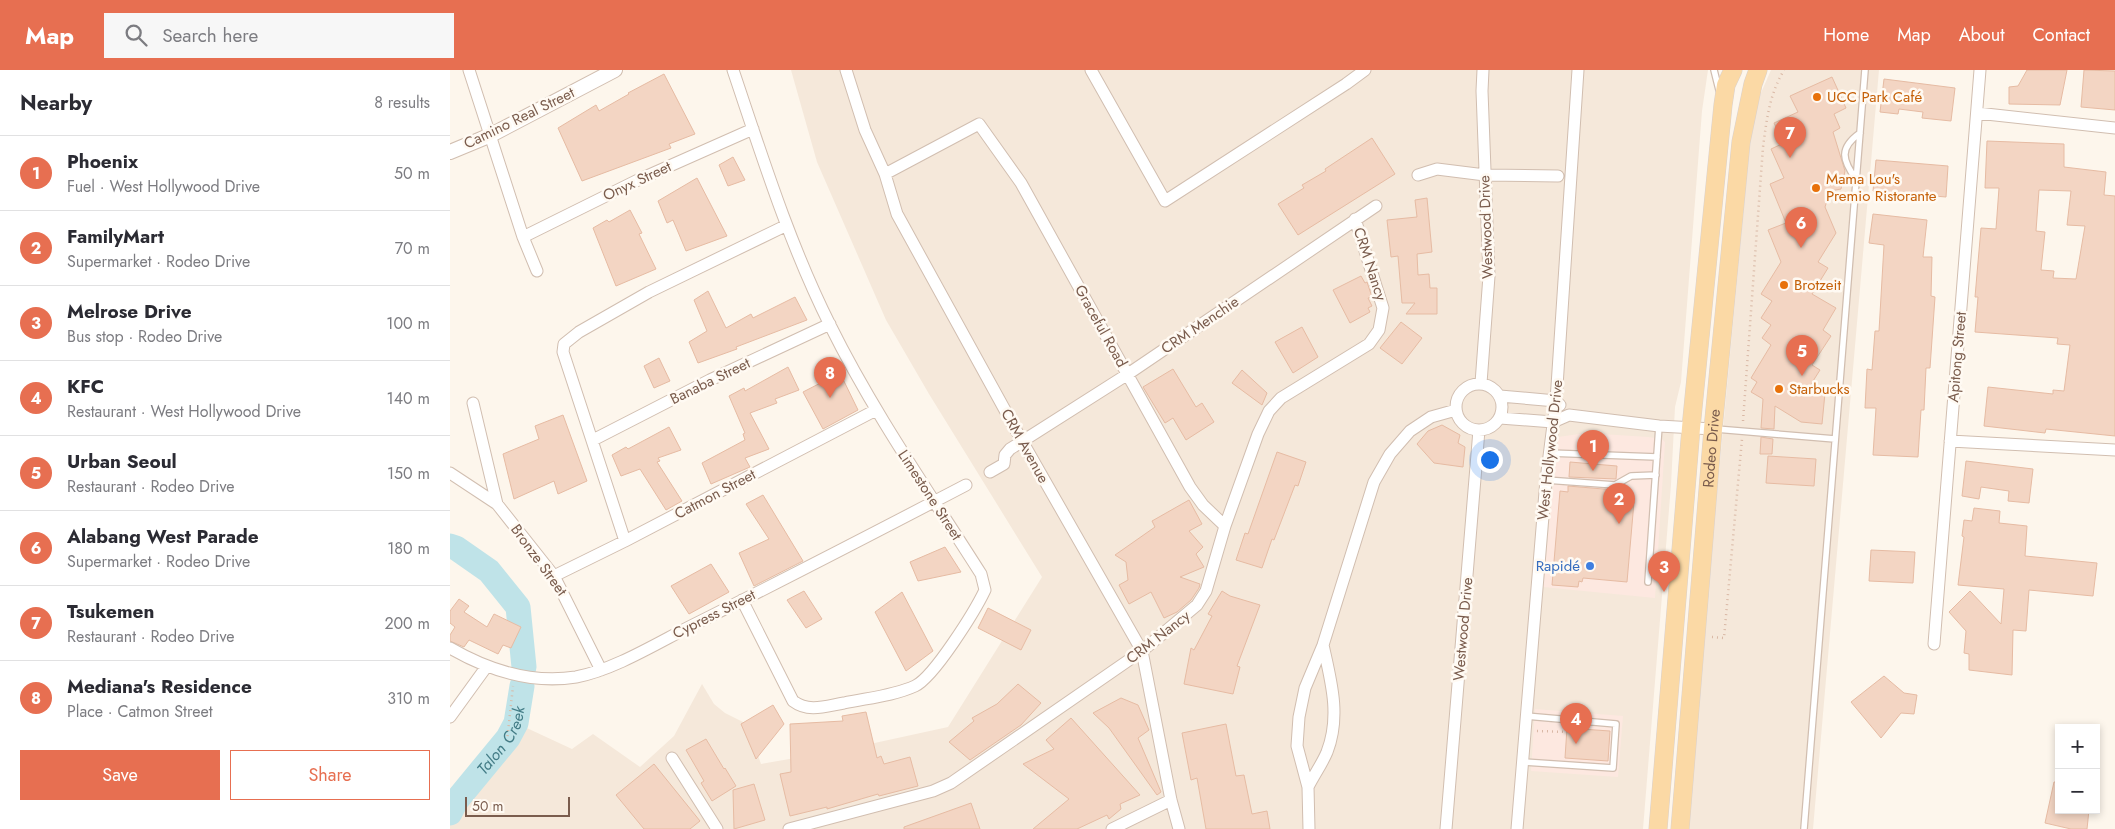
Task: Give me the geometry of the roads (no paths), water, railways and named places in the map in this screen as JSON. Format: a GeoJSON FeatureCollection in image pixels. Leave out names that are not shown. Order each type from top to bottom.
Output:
{"type":"FeatureCollection","features":[{"type":"Feature","properties":{"kind":"main road","name":"Rodeo Drive"},"geometry":{"type":"LineString","coordinates":[[1658,829],[1691,428],[1723,105],[1726,84],[1733,70]]}},
{"type":"Feature","properties":{"kind":"main road","name":"Rodeo Drive"},"geometry":{"type":"LineString","coordinates":[[1680,829],[1713,429],[1741,142],[1753,84],[1758,70]]}},
{"type":"Feature","properties":{"kind":"street"},"geometry":{"type":"LineString","coordinates":[[469,70],[523,237],[537,271]]}},
{"type":"Feature","properties":{"kind":"street","name":"Camino Real Street"},"geometry":{"type":"LineString","coordinates":[[450,152],[491,135],[615,70]]}},
{"type":"Feature","properties":{"kind":"street","name":"Limestone Street"},"geometry":{"type":"LineString","coordinates":[[733,70],[785,226],[830,324],[876,410],[981,574],[985,590],[929,676],[916,686],[880,696],[816,708],[800,706],[792,701],[742,600]]}},
{"type":"Feature","properties":{"kind":"street"},"geometry":{"type":"LineString","coordinates":[[1091,70],[1165,201],[1365,70]]}},
{"type":"Feature","properties":{"kind":"street","name":"Westwood Drive"},"geometry":{"type":"LineString","coordinates":[[1481,383],[1489,276],[1484,175],[1482,91],[1484,70]]}},
{"type":"Feature","properties":{"kind":"street","name":"West Hollywood Drive"},"geometry":{"type":"LineString","coordinates":[[1517,829],[1546,480],[1556,401],[1578,70]]}},
{"type":"Feature","properties":{"kind":"street","name":"Apitong Street"},"geometry":{"type":"LineString","coordinates":[[1934,644],[1980,70]]}},
{"type":"Feature","properties":{"kind":"street","name":"CRM Avenue"},"geometry":{"type":"LineString","coordinates":[[850,72],[865,130],[885,174],[897,214],[1022,441],[1142,652],[1171,800],[1179,829]]}},
{"type":"Feature","properties":{"kind":"street"},"geometry":{"type":"LineString","coordinates":[[1977,114],[2115,128]]}},
{"type":"Feature","properties":{"kind":"street","name":"Graceful Road"},"geometry":{"type":"LineString","coordinates":[[885,174],[979,124],[1021,183],[1190,487],[1203,505],[1225,526]]}},
{"type":"Feature","properties":{"kind":"street","name":"Onyx Street"},"geometry":{"type":"LineString","coordinates":[[523,237],[638,180],[753,130]]}},
{"type":"Feature","properties":{"kind":"street"},"geometry":{"type":"LineString","coordinates":[[1418,175],[1436,170],[1484,175],[1558,176]]}},
{"type":"Feature","properties":{"kind":"street","name":"CRM Menchie"},"geometry":{"type":"LineString","coordinates":[[990,472],[1004,464],[1007,452],[1022,441],[1128,374],[1376,206]]}},
{"type":"Feature","properties":{"kind":"street","name":"CRM Nancy"},"geometry":{"type":"LineString","coordinates":[[789,829],[933,791],[952,783],[1142,652],[1197,605],[1206,591],[1225,526],[1258,434],[1269,411],[1281,398],[1369,344],[1379,330],[1384,308],[1355,219]]}},
{"type":"Feature","properties":{"kind":"street"},"geometry":{"type":"LineString","coordinates":[[625,542],[563,352],[564,344],[579,332],[649,292],[785,226]]}},
{"type":"Feature","properties":{"kind":"street","name":"Banaba Street"},"geometry":{"type":"LineString","coordinates":[[593,440],[710,380],[830,324]]}},
{"type":"Feature","properties":{"kind":"street"},"geometry":{"type":"LineString","coordinates":[[1500,418],[1502,403],[1500,396],[1495,390],[1481,383],[1462,390],[1456,403],[1456,410],[1463,424],[1479,430],[1487,428],[1500,418],[1553,422],[1570,415],[1659,426],[1713,429]]}},
{"type":"Feature","properties":{"kind":"street"},"geometry":{"type":"LineString","coordinates":[[1500,396],[1556,401],[1570,415]]}},
{"type":"Feature","properties":{"kind":"street"},"geometry":{"type":"LineString","coordinates":[[473,403],[497,504]]}},
{"type":"Feature","properties":{"kind":"street","name":"Catmon Street"},"geometry":{"type":"LineString","coordinates":[[554,576],[625,542],[876,410]]}},
{"type":"Feature","properties":{"kind":"street"},"geometry":{"type":"LineString","coordinates":[[1309,829],[1308,787],[1297,746],[1305,688],[1323,645],[1374,482],[1390,454],[1410,431],[1431,417],[1456,410]]}},
{"type":"Feature","properties":{"kind":"street","name":"Westwood Drive"},"geometry":{"type":"LineString","coordinates":[[1446,829],[1479,430]]}},
{"type":"Feature","properties":{"kind":"street"},"geometry":{"type":"LineString","coordinates":[[1950,441],[2115,450]]}},
{"type":"Feature","properties":{"kind":"street","name":"Bronze Street"},"geometry":{"type":"LineString","coordinates":[[450,473],[497,504],[554,576],[601,670]]}},
{"type":"Feature","properties":{"kind":"street","name":"Cypress Street"},"geometry":{"type":"LineString","coordinates":[[450,648],[487,666],[528,678],[576,677],[601,670],[966,485]]}},
{"type":"Feature","properties":{"kind":"street"},"geometry":{"type":"LineString","coordinates":[[1308,787],[1326,753],[1333,730],[1333,697],[1323,645]]}},
{"type":"Feature","properties":{"kind":"street"},"geometry":{"type":"LineString","coordinates":[[450,717],[487,666]]}},
{"type":"Feature","properties":{"kind":"street"},"geometry":{"type":"LineString","coordinates":[[672,758],[717,829]]}},
{"type":"Feature","properties":{"kind":"street"},"geometry":{"type":"LineString","coordinates":[[1112,829],[1171,800]]}},
{"type":"Feature","properties":{"kind":"lane"},"geometry":{"type":"LineString","coordinates":[[1714,70],[1723,105]]}},
{"type":"Feature","properties":{"kind":"lane"},"geometry":{"type":"LineString","coordinates":[[1804,829],[1865,70]]}},
{"type":"Feature","properties":{"kind":"lane"},"geometry":{"type":"LineString","coordinates":[[1856,179],[1848,168],[1845,156],[1848,143],[1860,132]]}},
{"type":"Feature","properties":{"kind":"lane"},"geometry":{"type":"LineString","coordinates":[[1648,582],[1659,426]]}},
{"type":"Feature","properties":{"kind":"lane"},"geometry":{"type":"LineString","coordinates":[[1713,429],[1836,439]]}},
{"type":"Feature","properties":{"kind":"lane"},"geometry":{"type":"LineString","coordinates":[[1549,453],[1657,457]]}},
{"type":"Feature","properties":{"kind":"lane"},"geometry":{"type":"LineString","coordinates":[[1546,480],[1615,484],[1631,476],[1656,475]]}},
{"type":"Feature","properties":{"kind":"lane"},"geometry":{"type":"LineString","coordinates":[[1523,762],[1613,768],[1616,724],[1526,716]]}},
{"type":"Feature","properties":{"kind":"waterway","name":"Talon Creek"},"geometry":{"type":"LineString","coordinates":[[450,546],[456,548],[489,571],[518,607],[524,667]]}},
{"type":"Feature","properties":{"kind":"waterway","name":"Talon Creek"},"geometry":{"type":"LineString","coordinates":[[450,813],[456,801],[508,738],[516,723],[522,686]]}},
{"type":"Feature","properties":{"kind":"place","name":"UCC Park Café"},"geometry":{"type":"Point","coordinates":[1817,97]}},
{"type":"Feature","properties":{"kind":"place","name":"Tsukemen"},"geometry":{"type":"Point","coordinates":[1790,158]}},
{"type":"Feature","properties":{"kind":"place","name":"Mama Lou's Premio Ristorante"},"geometry":{"type":"Point","coordinates":[1816,188]}},
{"type":"Feature","properties":{"kind":"place","name":"Alabang West Parade"},"geometry":{"type":"Point","coordinates":[1801,248]}},
{"type":"Feature","properties":{"kind":"place","name":"Brotzeit"},"geometry":{"type":"Point","coordinates":[1784,285]}},
{"type":"Feature","properties":{"kind":"place","name":"Urban Seoul"},"geometry":{"type":"Point","coordinates":[1802,376]}},
{"type":"Feature","properties":{"kind":"place","name":"Starbucks"},"geometry":{"type":"Point","coordinates":[1779,389]}},
{"type":"Feature","properties":{"kind":"place","name":"Mediana's Residence"},"geometry":{"type":"Point","coordinates":[830,398]}},
{"type":"Feature","properties":{"kind":"place","name":"Phoenix"},"geometry":{"type":"Point","coordinates":[1593,471]}},
{"type":"Feature","properties":{"kind":"place","name":"FamilyMart"},"geometry":{"type":"Point","coordinates":[1619,524]}},
{"type":"Feature","properties":{"kind":"place","name":"Rapidé"},"geometry":{"type":"Point","coordinates":[1590,566]}},
{"type":"Feature","properties":{"kind":"place","name":"Melrose Drive"},"geometry":{"type":"Point","coordinates":[1664,592]}},
{"type":"Feature","properties":{"kind":"place","name":"KFC"},"geometry":{"type":"Point","coordinates":[1576,744]}}]}
